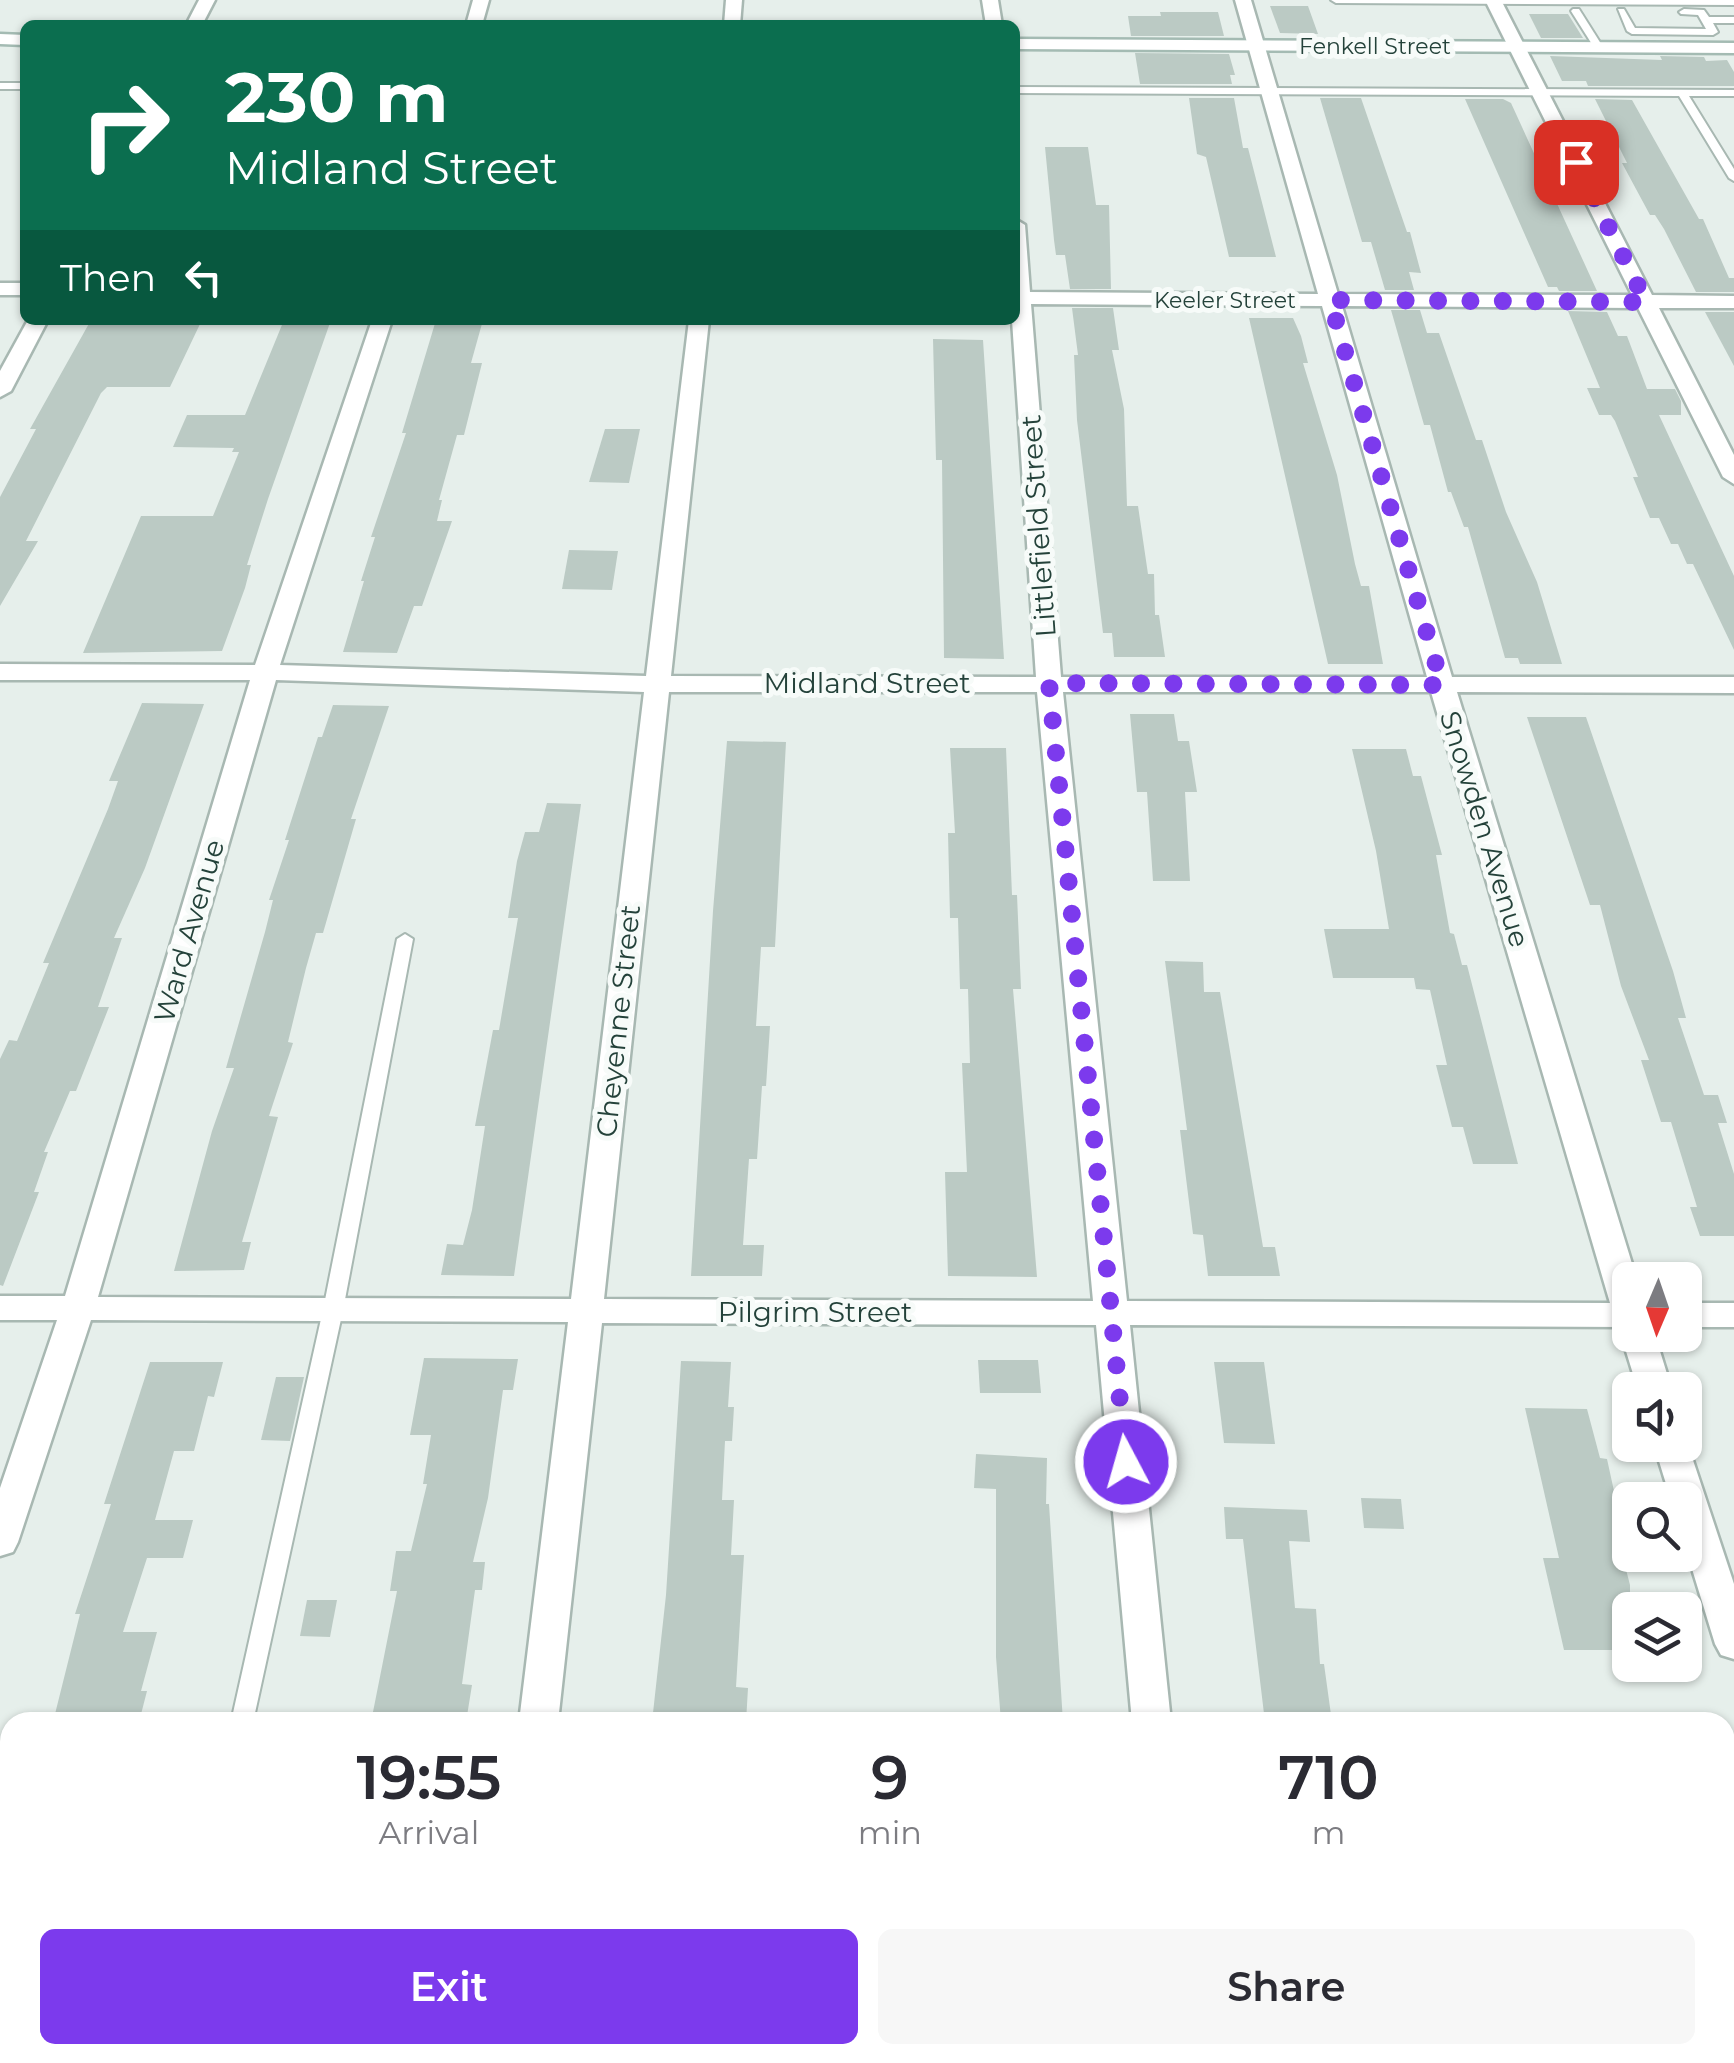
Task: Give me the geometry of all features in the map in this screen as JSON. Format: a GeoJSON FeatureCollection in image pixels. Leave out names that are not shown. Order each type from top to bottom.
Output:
{"type":"FeatureCollection","features":[{"type":"Feature","properties":{"kind":"street","name":"Snowden Avenue"},"geometry":{"type":"LineString","coordinates":[[1244,0],[1254,45],[1614,1262]]}},
{"type":"Feature","properties":{"kind":"street"},"geometry":{"type":"LineString","coordinates":[[1494,1],[1734,477]]}},
{"type":"Feature","properties":{"kind":"street","name":"Fenkell Street"},"geometry":{"type":"LineString","coordinates":[[1020,44],[1598,47],[1636,40],[1734,48]]}},
{"type":"Feature","properties":{"kind":"street","name":"Keeler Street"},"geometry":{"type":"LineString","coordinates":[[1020,298],[1734,302]]}},
{"type":"Feature","properties":{"kind":"street","name":"Littlefield Street"},"geometry":{"type":"LineString","coordinates":[[1020,311],[1049,683],[1151,1712]]}},
{"type":"Feature","properties":{"kind":"street"},"geometry":{"type":"LineString","coordinates":[[0,391],[35,325]]}},
{"type":"Feature","properties":{"kind":"street","name":"Ward Avenue"},"geometry":{"type":"LineString","coordinates":[[0,1542],[78,1308],[265,674],[380,325]]}},
{"type":"Feature","properties":{"kind":"street","name":"Cheyenne Street"},"geometry":{"type":"LineString","coordinates":[[539,1712],[698,325]]}},
{"type":"Feature","properties":{"kind":"street","name":"Midland Street"},"geometry":{"type":"LineString","coordinates":[[0,672],[364,674],[548,684],[1734,685]]}},
{"type":"Feature","properties":{"kind":"street","name":"Pilgrim Street"},"geometry":{"type":"LineString","coordinates":[[0,1308],[1612,1314]]}},
{"type":"Feature","properties":{"kind":"street"},"geometry":{"type":"LineString","coordinates":[[1702,1315],[1734,1315]]}},
{"type":"Feature","properties":{"kind":"street"},"geometry":{"type":"LineString","coordinates":[[1677,1462],[1734,1644]]}},
{"type":"Feature","properties":{"kind":"lane"},"geometry":{"type":"LineString","coordinates":[[1336,0],[1574,6],[1734,2]]}},
{"type":"Feature","properties":{"kind":"lane"},"geometry":{"type":"LineString","coordinates":[[1617,4],[1701,12],[1713,32],[1636,40],[1617,4]]}},
{"type":"Feature","properties":{"kind":"lane"},"geometry":{"type":"LineString","coordinates":[[1574,6],[1598,47]]}},
{"type":"Feature","properties":{"kind":"lane"},"geometry":{"type":"LineString","coordinates":[[1706,20],[1734,20]]}},
{"type":"Feature","properties":{"kind":"lane"},"geometry":{"type":"LineString","coordinates":[[1020,90],[1734,93]]}},
{"type":"Feature","properties":{"kind":"lane"},"geometry":{"type":"LineString","coordinates":[[1682,93],[1734,178]]}},
{"type":"Feature","properties":{"kind":"lane"},"geometry":{"type":"LineString","coordinates":[[244,1712],[333,1310],[405,939]]}},
{"type":"Feature","properties":{"kind":"building"},"geometry":{"type":"Polygon","coordinates":[[[1270,6],[1308,6],[1318,34],[1280,33],[1270,6]]]}},
{"type":"Feature","properties":{"kind":"building"},"geometry":{"type":"Polygon","coordinates":[[[1160,12],[1218,12],[1224,36],[1131,36],[1128,16],[1161,16],[1160,12]]]}},
{"type":"Feature","properties":{"kind":"building"},"geometry":{"type":"Polygon","coordinates":[[[1529,14],[1568,14],[1583,38],[1541,38],[1529,14]]]}},
{"type":"Feature","properties":{"kind":"building"},"geometry":{"type":"Polygon","coordinates":[[[1135,53],[1229,54],[1235,75],[1230,75],[1232,84],[1140,84],[1135,53]]]}},
{"type":"Feature","properties":{"kind":"building"},"geometry":{"type":"Polygon","coordinates":[[[1550,56],[1727,60],[1734,72],[1734,86],[1588,86],[1586,81],[1562,81],[1550,56]]]}},
{"type":"Feature","properties":{"kind":"building"},"geometry":{"type":"Polygon","coordinates":[[[1189,98],[1234,98],[1243,148],[1248,148],[1276,257],[1229,257],[1206,157],[1197,154],[1189,98]]]}},
{"type":"Feature","properties":{"kind":"building"},"geometry":{"type":"Polygon","coordinates":[[[1320,98],[1361,98],[1410,232],[1421,273],[1409,272],[1414,290],[1385,290],[1371,242],[1362,242],[1320,98]]]}},
{"type":"Feature","properties":{"kind":"building"},"geometry":{"type":"Polygon","coordinates":[[[1465,99],[1503,99],[1511,103],[1597,291],[1559,291],[1557,287],[1548,287],[1465,99]]]}},
{"type":"Feature","properties":{"kind":"building"},"geometry":{"type":"Polygon","coordinates":[[[1595,99],[1632,100],[1699,219],[1703,219],[1729,278],[1734,278],[1734,292],[1696,292],[1664,229],[1655,215],[1650,215],[1622,163],[1627,163],[1595,99]]]}},
{"type":"Feature","properties":{"kind":"building"},"geometry":{"type":"Polygon","coordinates":[[[1045,147],[1088,147],[1096,205],[1109,205],[1111,289],[1070,289],[1065,255],[1056,255],[1045,147]]]}},
{"type":"Feature","properties":{"kind":"building"},"geometry":{"type":"Polygon","coordinates":[[[1072,308],[1113,308],[1119,350],[1112,350],[1124,409],[1127,506],[1138,506],[1148,574],[1154,574],[1155,615],[1159,615],[1165,657],[1114,657],[1112,633],[1103,633],[1077,420],[1074,355],[1078,355],[1072,308]]]}},
{"type":"Feature","properties":{"kind":"building"},"geometry":{"type":"Polygon","coordinates":[[[1391,310],[1420,310],[1427,333],[1439,333],[1476,440],[1482,440],[1506,512],[1537,582],[1562,664],[1520,664],[1518,658],[1505,658],[1468,527],[1464,527],[1448,492],[1430,425],[1424,425],[1391,310]]]}},
{"type":"Feature","properties":{"kind":"building"},"geometry":{"type":"Polygon","coordinates":[[[1568,311],[1607,312],[1618,336],[1627,336],[1647,389],[1675,389],[1681,401],[1681,415],[1659,415],[1734,576],[1734,650],[1693,564],[1687,564],[1678,544],[1671,544],[1659,518],[1650,518],[1615,421],[1611,415],[1599,415],[1587,388],[1600,388],[1568,311]]]}},
{"type":"Feature","properties":{"kind":"building"},"geometry":{"type":"Polygon","coordinates":[[[1705,312],[1734,312],[1734,366],[1705,312]]]}},
{"type":"Feature","properties":{"kind":"building"},"geometry":{"type":"Polygon","coordinates":[[[1249,318],[1293,318],[1301,336],[1308,363],[1303,363],[1337,475],[1355,564],[1361,586],[1369,586],[1383,664],[1328,664],[1249,318]]]}},
{"type":"Feature","properties":{"kind":"building"},"geometry":{"type":"Polygon","coordinates":[[[88,325],[200,325],[170,387],[107,387],[101,393],[26,541],[38,541],[0,606],[0,497],[36,429],[30,429],[88,325]]]}},
{"type":"Feature","properties":{"kind":"building"},"geometry":{"type":"Polygon","coordinates":[[[282,325],[329,325],[268,499],[247,565],[251,565],[245,588],[222,651],[83,653],[141,516],[213,516],[239,452],[232,452],[234,448],[173,447],[187,415],[245,415],[282,325]]]}},
{"type":"Feature","properties":{"kind":"building"},"geometry":{"type":"Polygon","coordinates":[[[434,325],[482,325],[471,363],[482,363],[464,435],[457,435],[439,500],[437,521],[452,521],[422,606],[414,606],[397,653],[343,652],[375,537],[371,537],[406,433],[402,433],[434,325]]]}},
{"type":"Feature","properties":{"kind":"building"},"geometry":{"type":"Polygon","coordinates":[[[933,339],[983,340],[1004,659],[944,658],[942,460],[936,460],[933,339]]]}},
{"type":"Feature","properties":{"kind":"building"},"geometry":{"type":"Polygon","coordinates":[[[605,429],[640,429],[629,483],[589,482],[605,429]]]}},
{"type":"Feature","properties":{"kind":"building"},"geometry":{"type":"Polygon","coordinates":[[[569,550],[618,551],[612,590],[562,589],[569,550]]]}},
{"type":"Feature","properties":{"kind":"building"},"geometry":{"type":"Polygon","coordinates":[[[142,703],[204,704],[145,868],[114,938],[122,938],[98,1007],[109,1007],[76,1091],[70,1091],[44,1152],[48,1152],[34,1192],[39,1192],[3,1286],[0,1059],[9,1040],[17,1041],[49,963],[43,963],[108,809],[118,781],[109,781],[142,703]]]}},
{"type":"Feature","properties":{"kind":"building"},"geometry":{"type":"Polygon","coordinates":[[[333,705],[389,706],[351,819],[356,819],[323,933],[316,933],[306,968],[288,1042],[293,1043],[269,1116],[278,1117],[242,1242],[251,1242],[244,1270],[174,1271],[212,1131],[234,1068],[226,1068],[265,932],[273,900],[269,900],[289,840],[285,840],[318,737],[322,737],[333,705]]]}},
{"type":"Feature","properties":{"kind":"building"},"geometry":{"type":"Polygon","coordinates":[[[1130,714],[1174,714],[1178,741],[1189,741],[1197,792],[1185,792],[1190,881],[1153,881],[1147,792],[1137,792],[1130,714]]]}},
{"type":"Feature","properties":{"kind":"building"},"geometry":{"type":"Polygon","coordinates":[[[1527,717],[1586,717],[1673,971],[1686,1018],[1678,1018],[1704,1095],[1718,1095],[1727,1123],[1718,1123],[1734,1174],[1734,1236],[1700,1236],[1690,1207],[1697,1207],[1671,1122],[1661,1122],[1641,1060],[1649,1060],[1621,986],[1600,905],[1590,905],[1527,717]]]}},
{"type":"Feature","properties":{"kind":"building"},"geometry":{"type":"Polygon","coordinates":[[[727,741],[786,742],[775,947],[761,947],[756,1026],[770,1026],[766,1086],[762,1086],[757,1159],[749,1159],[743,1245],[764,1245],[762,1276],[691,1276],[713,911],[727,741]]]}},
{"type":"Feature","properties":{"kind":"building"},"geometry":{"type":"Polygon","coordinates":[[[950,748],[1006,748],[1012,895],[1017,895],[1021,989],[1013,989],[1037,1277],[948,1276],[945,1172],[967,1172],[962,1063],[970,1063],[968,989],[960,989],[958,918],[950,918],[948,833],[955,833],[950,748]]]}},
{"type":"Feature","properties":{"kind":"building"},"geometry":{"type":"Polygon","coordinates":[[[1352,749],[1406,749],[1413,776],[1421,776],[1442,855],[1436,855],[1450,933],[1454,934],[1462,965],[1467,965],[1518,1164],[1473,1164],[1463,1127],[1452,1127],[1436,1065],[1447,1065],[1430,990],[1416,989],[1414,978],[1333,978],[1324,929],[1389,929],[1352,749]]]}},
{"type":"Feature","properties":{"kind":"building"},"geometry":{"type":"Polygon","coordinates":[[[547,803],[581,804],[514,1276],[441,1275],[447,1244],[463,1245],[472,1210],[485,1126],[475,1126],[493,1030],[499,1030],[518,918],[508,918],[517,861],[525,832],[539,832],[547,803]]]}},
{"type":"Feature","properties":{"kind":"building"},"geometry":{"type":"Polygon","coordinates":[[[1165,961],[1203,962],[1204,992],[1220,992],[1263,1247],[1275,1247],[1280,1276],[1208,1276],[1203,1235],[1193,1234],[1180,1130],[1187,1130],[1165,961]]]}},
{"type":"Feature","properties":{"kind":"building"},"geometry":{"type":"Polygon","coordinates":[[[424,1358],[518,1359],[513,1390],[503,1390],[488,1498],[473,1562],[485,1562],[482,1590],[475,1590],[462,1684],[472,1685],[468,1712],[373,1712],[397,1591],[390,1591],[396,1551],[411,1551],[427,1484],[423,1484],[431,1435],[410,1435],[424,1358]]]}},
{"type":"Feature","properties":{"kind":"building"},"geometry":{"type":"Polygon","coordinates":[[[978,1360],[1038,1360],[1041,1393],[980,1393],[978,1360]]]}},
{"type":"Feature","properties":{"kind":"building"},"geometry":{"type":"Polygon","coordinates":[[[681,1361],[731,1362],[728,1407],[734,1407],[732,1441],[725,1441],[722,1500],[734,1500],[731,1555],[744,1555],[736,1687],[748,1688],[747,1712],[653,1712],[666,1595],[681,1361]]]}},
{"type":"Feature","properties":{"kind":"building"},"geometry":{"type":"Polygon","coordinates":[[[150,1362],[223,1362],[214,1397],[208,1396],[194,1451],[174,1451],[155,1520],[193,1520],[183,1558],[147,1558],[123,1632],[157,1632],[141,1691],[147,1691],[142,1712],[56,1712],[80,1614],[75,1614],[111,1504],[104,1504],[150,1362]]]}},
{"type":"Feature","properties":{"kind":"building"},"geometry":{"type":"Polygon","coordinates":[[[1214,1362],[1264,1362],[1275,1444],[1224,1443],[1214,1362]]]}},
{"type":"Feature","properties":{"kind":"building"},"geometry":{"type":"Polygon","coordinates":[[[276,1377],[304,1377],[290,1441],[261,1440],[276,1377]]]}},
{"type":"Feature","properties":{"kind":"building"},"geometry":{"type":"Polygon","coordinates":[[[1525,1408],[1587,1409],[1600,1458],[1607,1459],[1612,1482],[1612,1572],[1627,1572],[1630,1585],[1630,1592],[1612,1592],[1612,1650],[1564,1650],[1543,1558],[1559,1558],[1525,1408]]]}},
{"type":"Feature","properties":{"kind":"building"},"geometry":{"type":"Polygon","coordinates":[[[976,1454],[1047,1458],[1046,1504],[1062,1712],[1000,1712],[996,1657],[996,1489],[974,1488],[976,1454]]]}},
{"type":"Feature","properties":{"kind":"building"},"geometry":{"type":"Polygon","coordinates":[[[1361,1498],[1401,1499],[1404,1529],[1364,1528],[1361,1498]]]}},
{"type":"Feature","properties":{"kind":"building"},"geometry":{"type":"Polygon","coordinates":[[[1224,1507],[1307,1510],[1310,1542],[1289,1541],[1295,1608],[1316,1609],[1320,1664],[1324,1664],[1331,1712],[1264,1712],[1243,1539],[1226,1539],[1224,1507]]]}},
{"type":"Feature","properties":{"kind":"building"},"geometry":{"type":"Polygon","coordinates":[[[307,1600],[337,1600],[330,1637],[300,1636],[307,1600]]]}},
{"type":"Feature","properties":{"kind":"route"},"geometry":{"type":"LineString","coordinates":[[1126,1462],[1049,683],[1442,685],[1330,300],[1646,302],[1576,162]]}}]}
